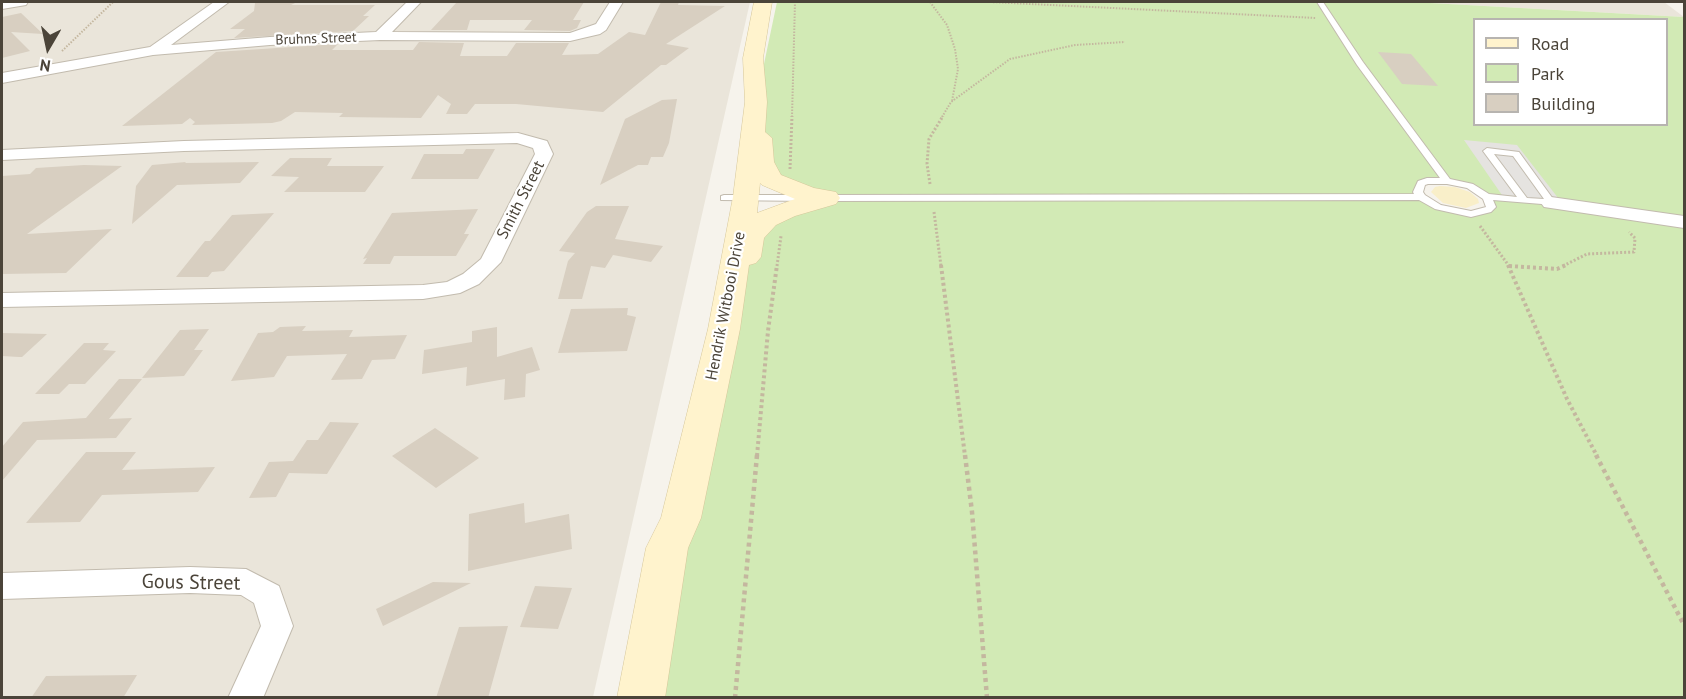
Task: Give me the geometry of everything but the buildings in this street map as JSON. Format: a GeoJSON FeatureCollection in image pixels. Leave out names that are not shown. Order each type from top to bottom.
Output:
{"type":"FeatureCollection","features":[{"type":"Feature","properties":{"kind":"main road","name":"Hendrik Witbooi Drive"},"geometry":{"type":"LineString","coordinates":[[641,698],[667,548],[681,518],[723,329],[735,198],[740,98],[753,58],[763,2]]}},
{"type":"Feature","properties":{"kind":"main road","name":"Hendrik Witbooi Drive"},"geometry":{"type":"LineString","coordinates":[[667,548],[661,517],[700,338],[756,102],[753,58]]}},
{"type":"Feature","properties":{"kind":"main road"},"geometry":{"type":"LineString","coordinates":[[756,102],[762,162],[771,180],[787,199]]}},
{"type":"Feature","properties":{"kind":"main road"},"geometry":{"type":"LineString","coordinates":[[723,329],[733,314],[750,236],[787,199],[827,198]]}},
{"type":"Feature","properties":{"kind":"street"},"geometry":{"type":"LineString","coordinates":[[2,5],[21,2]]}},
{"type":"Feature","properties":{"kind":"street"},"geometry":{"type":"LineString","coordinates":[[153,51],[222,2]]}},
{"type":"Feature","properties":{"kind":"street"},"geometry":{"type":"LineString","coordinates":[[380,36],[414,2]]}},
{"type":"Feature","properties":{"kind":"street","name":"Bruhns Street"},"geometry":{"type":"LineString","coordinates":[[2,78],[153,51],[270,41],[380,36],[570,37],[588,34],[601,27],[616,2]]}},
{"type":"Feature","properties":{"kind":"street","name":"Smith Street"},"geometry":{"type":"LineString","coordinates":[[2,156],[184,146],[518,138],[541,145],[544,154],[490,262],[471,279],[452,288],[423,292],[2,300]]}},
{"type":"Feature","properties":{"kind":"street"},"geometry":{"type":"LineString","coordinates":[[1551,203],[1684,222]]}},
{"type":"Feature","properties":{"kind":"street","name":"Gous Street"},"geometry":{"type":"LineString","coordinates":[[2,586],[190,580],[246,582],[268,595],[277,626],[245,698]]}},
{"type":"Feature","properties":{"kind":"lane"},"geometry":{"type":"LineString","coordinates":[[1320,2],[1360,63],[1447,181]]}},
{"type":"Feature","properties":{"kind":"lane"},"geometry":{"type":"LineString","coordinates":[[1524,200],[1487,150],[1516,154],[1551,203]]}},
{"type":"Feature","properties":{"kind":"lane"},"geometry":{"type":"LineString","coordinates":[[1421,197],[1418,192],[1421,183],[1447,181],[1470,186],[1487,197],[1551,203]]}},
{"type":"Feature","properties":{"kind":"lane"},"geometry":{"type":"LineString","coordinates":[[735,198],[1421,197],[1449,211],[1471,214],[1488,210],[1491,207],[1487,197]]}},
{"type":"Feature","properties":{"kind":"path"},"geometry":{"type":"LineString","coordinates":[[32,72],[64,50],[113,2]]}},
{"type":"Feature","properties":{"kind":"path"},"geometry":{"type":"LineString","coordinates":[[735,698],[768,331],[787,199],[795,2]]}},
{"type":"Feature","properties":{"kind":"path"},"geometry":{"type":"LineString","coordinates":[[930,2],[947,25],[955,49],[958,69],[951,102],[928,139],[927,164],[972,512],[987,698]]}},
{"type":"Feature","properties":{"kind":"path"},"geometry":{"type":"LineString","coordinates":[[990,2],[1332,19]]}},
{"type":"Feature","properties":{"kind":"path"},"geometry":{"type":"LineString","coordinates":[[951,102],[1011,59],[1075,45],[1125,42]]}},
{"type":"Feature","properties":{"kind":"path"},"geometry":{"type":"LineString","coordinates":[[1509,266],[1557,269],[1587,254],[1634,252],[1635,238],[1610,212]]}},
{"type":"Feature","properties":{"kind":"path"},"geometry":{"type":"LineString","coordinates":[[1471,214],[1509,266],[1567,399],[1684,625]]}},
{"type":"Feature","properties":{"kind":"shaded area"},"geometry":{"type":"Polygon","coordinates":[[[2,2],[750,2],[593,697],[2,697],[2,2]]]}},
{"type":"Feature","properties":{"kind":"shaded area"},"geometry":{"type":"Polygon","coordinates":[[[1412,2],[1664,2],[1684,17],[1412,2]]]}},
{"type":"Feature","properties":{"kind":"shaded area"},"geometry":{"type":"Polygon","coordinates":[[[1464,140],[1517,145],[1562,203],[1504,198],[1464,140]]]}},
{"type":"Feature","properties":{"kind":"green space"},"geometry":{"type":"Polygon","coordinates":[[[777,2],[1412,2],[1684,17],[1684,697],[641,698],[750,236],[826,198],[771,180],[756,102],[777,2]],[[1427,181],[1418,192],[1421,197],[1460,213],[1488,210],[1491,202],[1470,186],[1427,181]]]}},
{"type":"Feature","properties":{"kind":"sand"},"geometry":{"type":"Polygon","coordinates":[[[1435,187],[1455,187],[1470,192],[1479,203],[1466,208],[1443,203],[1431,192],[1435,187]]]}}]}
